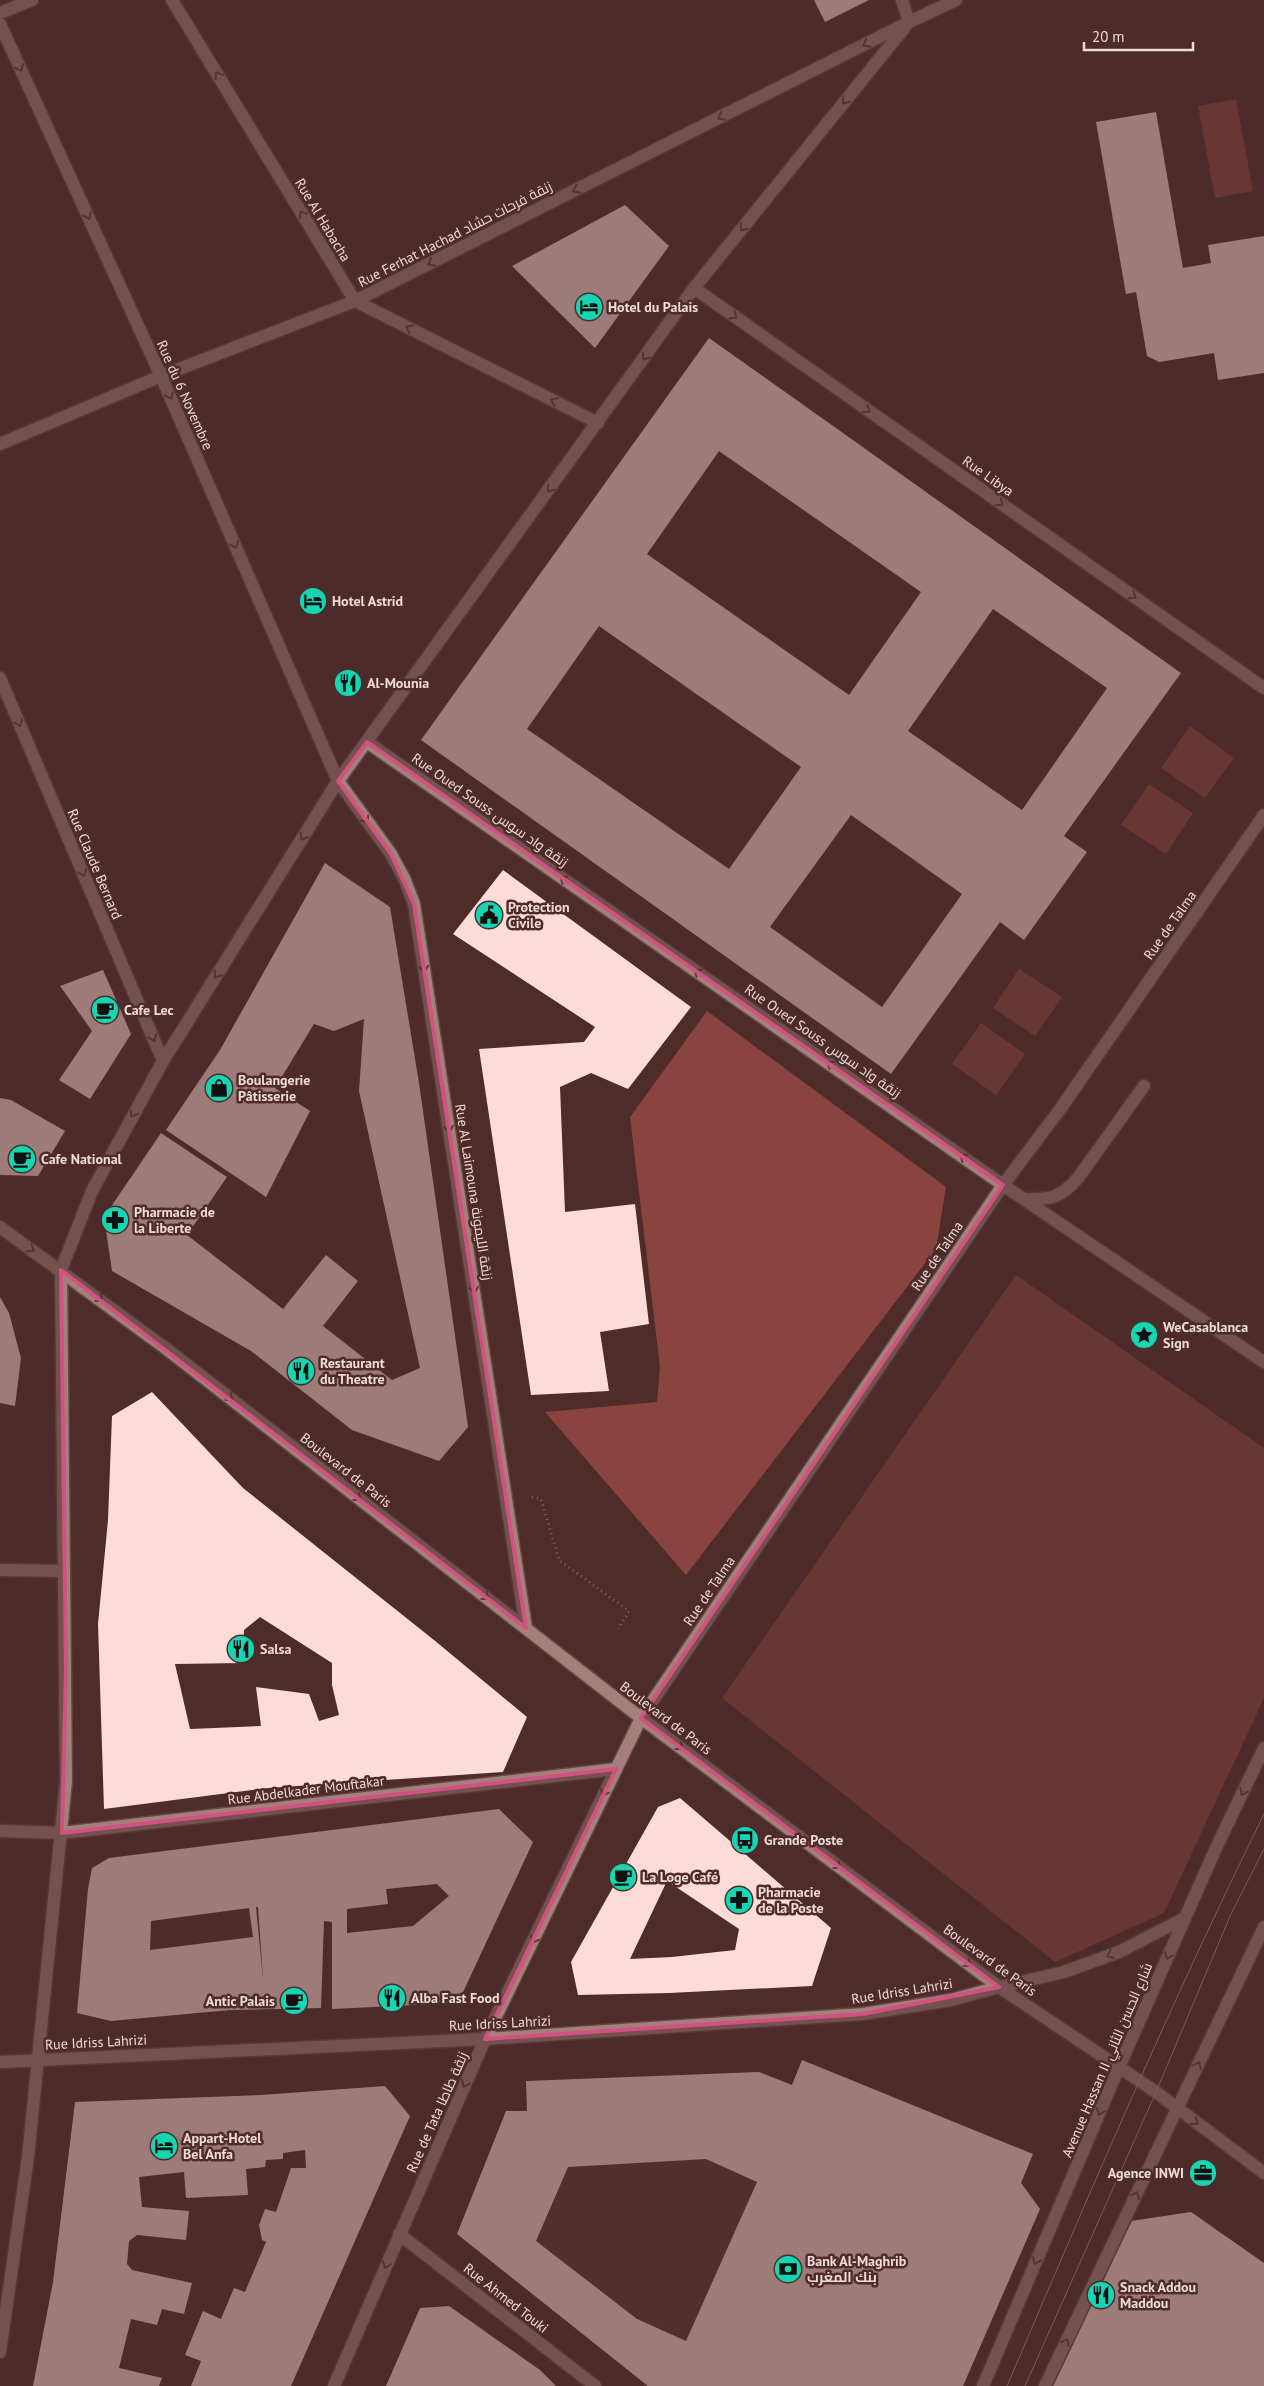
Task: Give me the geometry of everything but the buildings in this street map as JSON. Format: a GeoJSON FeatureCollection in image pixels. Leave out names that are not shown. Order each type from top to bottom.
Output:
{"type":"FeatureCollection","features":[{"type":"Feature","properties":{"kind":"street"},"geometry":{"type":"LineString","coordinates":[[0,12],[32,0]]}},
{"type":"Feature","properties":{"kind":"street","name":"Rue Al Habacha"},"geometry":{"type":"LineString","coordinates":[[172,0],[355,301]]}},
{"type":"Feature","properties":{"kind":"street"},"geometry":{"type":"LineString","coordinates":[[0,2352],[3,2309],[20,2221],[66,1781],[66,1672],[62,1571],[61,1270],[92,1191],[163,1061],[338,781],[694,288],[910,22],[902,0]]}},
{"type":"Feature","properties":{"kind":"street","name":"Rue Ferhat Hachad زنقة فرحات حشاد"},"geometry":{"type":"LineString","coordinates":[[0,444],[161,376],[355,301],[956,0]]}},
{"type":"Feature","properties":{"kind":"street","name":"Rue du 6 Novembre"},"geometry":{"type":"LineString","coordinates":[[0,24],[161,376],[338,781]]}},
{"type":"Feature","properties":{"kind":"street","name":"Rue Libya"},"geometry":{"type":"LineString","coordinates":[[694,288],[1264,688]]}},
{"type":"Feature","properties":{"kind":"street"},"geometry":{"type":"LineString","coordinates":[[355,301],[598,423]]}},
{"type":"Feature","properties":{"kind":"street","name":"Rue Claude Bernard"},"geometry":{"type":"LineString","coordinates":[[0,678],[163,1061]]}},
{"type":"Feature","properties":{"kind":"street","name":"Rue Oued Souss زنقة واد سوس"},"geometry":{"type":"LineString","coordinates":[[367,742],[1003,1185],[1264,1362]]}},
{"type":"Feature","properties":{"kind":"street","name":"Rue Al Laimouna زنقة الليمونة"},"geometry":{"type":"LineString","coordinates":[[338,781],[391,854],[404,878],[414,904],[526,1628]]}},
{"type":"Feature","properties":{"kind":"street","name":"Rue de Talma"},"geometry":{"type":"LineString","coordinates":[[641,1718],[1003,1185],[1061,1108],[1264,815]]}},
{"type":"Feature","properties":{"kind":"street"},"geometry":{"type":"LineString","coordinates":[[1025,1199],[1045,1200],[1057,1196],[1068,1189],[1078,1178],[1144,1086]]}},
{"type":"Feature","properties":{"kind":"street","name":"Boulevard de Paris"},"geometry":{"type":"LineString","coordinates":[[0,1227],[168,1350],[641,1718],[999,1987],[1119,2067],[1264,2173]]}},
{"type":"Feature","properties":{"kind":"street"},"geometry":{"type":"LineString","coordinates":[[0,1570],[62,1571]]}},
{"type":"Feature","properties":{"kind":"street","name":"Rue de Tata زنقة طاطا"},"geometry":{"type":"LineString","coordinates":[[334,2386],[398,2234],[485,2040],[641,1718]]}},
{"type":"Feature","properties":{"kind":"street","name":"Avenue Hassan II شارع الحسن الثاني"},"geometry":{"type":"LineString","coordinates":[[983,2386],[1119,2067],[1185,1918],[1264,1748]]}},
{"type":"Feature","properties":{"kind":"street","name":"Rue Abdelkader Mouftakar"},"geometry":{"type":"LineString","coordinates":[[0,1831],[62,1833],[616,1769]]}},
{"type":"Feature","properties":{"kind":"street","name":"Rue Idriss Lahrizi"},"geometry":{"type":"LineString","coordinates":[[0,2062],[485,2040],[863,2014],[951,2000],[1064,1972],[1119,1952],[1185,1918]]}},
{"type":"Feature","properties":{"kind":"street"},"geometry":{"type":"LineString","coordinates":[[1045,2386],[1264,1927]]}},
{"type":"Feature","properties":{"kind":"street","name":"Rue Ahmed Touki"},"geometry":{"type":"LineString","coordinates":[[398,2234],[595,2386]]}},
{"type":"Feature","properties":{"kind":"path"},"geometry":{"type":"LineString","coordinates":[[504,1489],[541,1499],[559,1560],[629,1611],[618,1629]]}},
{"type":"Feature","properties":{"kind":"highlighted area"},"geometry":{"type":"Polygon","coordinates":[[[367,742],[1003,1185],[641,1718],[999,1987],[863,2014],[485,2039],[616,1769],[62,1833],[66,1672],[61,1270],[526,1628],[414,904],[391,854],[338,781],[367,742]]]}},
{"type":"Feature","properties":{"kind":"shaded area"},"geometry":{"type":"Polygon","coordinates":[[[1236,99],[1253,191],[1215,198],[1198,106],[1236,99]]]}},
{"type":"Feature","properties":{"kind":"shaded area"},"geometry":{"type":"Polygon","coordinates":[[[1190,726],[1234,758],[1205,798],[1161,768],[1190,726]]]}},
{"type":"Feature","properties":{"kind":"shaded area"},"geometry":{"type":"Polygon","coordinates":[[[1149,784],[1193,813],[1166,854],[1121,825],[1149,784]]]}},
{"type":"Feature","properties":{"kind":"shaded area"},"geometry":{"type":"Polygon","coordinates":[[[1019,969],[1062,997],[1035,1036],[993,1008],[1019,969]]]}},
{"type":"Feature","properties":{"kind":"shaded area"},"geometry":{"type":"Polygon","coordinates":[[[707,1011],[946,1187],[936,1249],[686,1575],[545,1412],[657,1402],[660,1367],[630,1117],[707,1011]]]}},
{"type":"Feature","properties":{"kind":"shaded area"},"geometry":{"type":"Polygon","coordinates":[[[981,1023],[1025,1054],[996,1095],[952,1064],[981,1023]]]}},
{"type":"Feature","properties":{"kind":"shaded area"},"geometry":{"type":"Polygon","coordinates":[[[1016,1275],[1264,1448],[1264,1698],[1164,1913],[1055,1962],[722,1698],[1016,1275]]]}},
{"type":"Feature","properties":{"kind":"shaded area"},"geometry":{"type":"Polygon","coordinates":[[[802,2060],[1033,2154],[1022,2183],[1040,2209],[963,2386],[648,2386],[457,2234],[506,2111],[527,2111],[526,2081],[759,2072],[792,2085],[802,2060]]]}},
{"type":"Feature","properties":{"kind":"tram line"},"geometry":{"type":"LineString","coordinates":[[1007,2386],[1163,2027],[1264,1814]]}},
{"type":"Feature","properties":{"kind":"tram line"},"geometry":{"type":"LineString","coordinates":[[1025,2386],[1156,2092],[1231,1914],[1264,1849]]}},
{"type":"Feature","properties":{"kind":"place","name":"Hotel du Palais"},"geometry":{"type":"Point","coordinates":[589,307]}},
{"type":"Feature","properties":{"kind":"place","name":"Hotel Astrid"},"geometry":{"type":"Point","coordinates":[313,601]}},
{"type":"Feature","properties":{"kind":"place","name":"Al-Mounia"},"geometry":{"type":"Point","coordinates":[348,683]}},
{"type":"Feature","properties":{"kind":"place","name":"Protection Civile"},"geometry":{"type":"Point","coordinates":[489,915]}},
{"type":"Feature","properties":{"kind":"place","name":"Cafe Lec"},"geometry":{"type":"Point","coordinates":[105,1010]}},
{"type":"Feature","properties":{"kind":"place","name":"Boulangerie Pâtisserie"},"geometry":{"type":"Point","coordinates":[219,1088]}},
{"type":"Feature","properties":{"kind":"place","name":"Cafe National"},"geometry":{"type":"Point","coordinates":[22,1159]}},
{"type":"Feature","properties":{"kind":"place","name":"Pharmacie de la Liberte"},"geometry":{"type":"Point","coordinates":[115,1220]}},
{"type":"Feature","properties":{"kind":"place","name":"WeCasablanca Sign"},"geometry":{"type":"Point","coordinates":[1144,1335]}},
{"type":"Feature","properties":{"kind":"place","name":"Restaurant du Theatre"},"geometry":{"type":"Point","coordinates":[301,1371]}},
{"type":"Feature","properties":{"kind":"place","name":"Salsa"},"geometry":{"type":"Point","coordinates":[241,1649]}},
{"type":"Feature","properties":{"kind":"place","name":"Grande Poste"},"geometry":{"type":"Point","coordinates":[745,1840]}},
{"type":"Feature","properties":{"kind":"place","name":"La Loge Café"},"geometry":{"type":"Point","coordinates":[623,1877]}},
{"type":"Feature","properties":{"kind":"place","name":"Pharmacie de la Poste"},"geometry":{"type":"Point","coordinates":[739,1900]}},
{"type":"Feature","properties":{"kind":"place","name":"Alba Fast Food"},"geometry":{"type":"Point","coordinates":[392,1998]}},
{"type":"Feature","properties":{"kind":"place","name":"Antic Palais"},"geometry":{"type":"Point","coordinates":[294,2001]}},
{"type":"Feature","properties":{"kind":"place","name":"Appart-Hotel Bel Anfa"},"geometry":{"type":"Point","coordinates":[164,2146]}},
{"type":"Feature","properties":{"kind":"place","name":"Agence INWI"},"geometry":{"type":"Point","coordinates":[1203,2173]}},
{"type":"Feature","properties":{"kind":"place","name":"Bank Al-Maghrib بنك المغرب"},"geometry":{"type":"Point","coordinates":[788,2269]}},
{"type":"Feature","properties":{"kind":"place","name":"Snack Addou Maddou"},"geometry":{"type":"Point","coordinates":[1101,2295]}}]}
